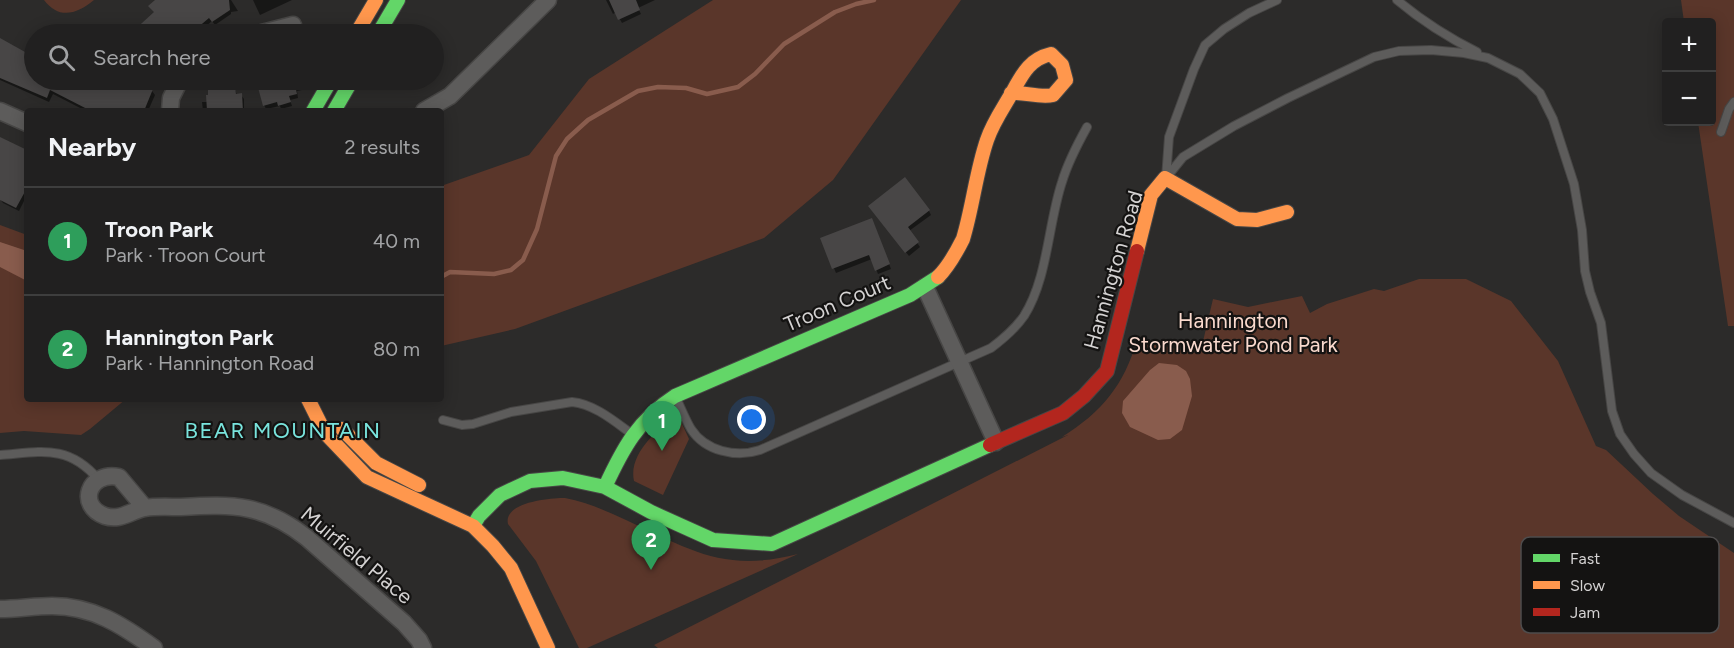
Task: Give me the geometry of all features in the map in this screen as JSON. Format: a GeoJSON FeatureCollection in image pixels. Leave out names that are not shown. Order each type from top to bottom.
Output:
{"type":"FeatureCollection","features":[{"type":"Feature","properties":{"kind":"street"},"geometry":{"type":"LineString","coordinates":[[362,24],[376,0]]}},
{"type":"Feature","properties":{"kind":"street"},"geometry":{"type":"LineString","coordinates":[[384,24],[398,0]]}},
{"type":"Feature","properties":{"kind":"street"},"geometry":{"type":"LineString","coordinates":[[429,108],[450,96],[548,0]]}},
{"type":"Feature","properties":{"kind":"street"},"geometry":{"type":"LineString","coordinates":[[170,108],[171,98],[175,90]]}},
{"type":"Feature","properties":{"kind":"street"},"geometry":{"type":"LineString","coordinates":[[315,108],[325,90]]}},
{"type":"Feature","properties":{"kind":"street"},"geometry":{"type":"LineString","coordinates":[[336,108],[346,90]]}},
{"type":"Feature","properties":{"kind":"street","name":"Troon Court"},"geometry":{"type":"LineString","coordinates":[[605,487],[632,434],[660,405],[675,396],[925,287],[947,267],[962,240],[987,139],[1011,93]]}},
{"type":"Feature","properties":{"kind":"street"},"geometry":{"type":"LineString","coordinates":[[0,111],[24,122]]}},
{"type":"Feature","properties":{"kind":"street"},"geometry":{"type":"LineString","coordinates":[[1166,178],[1237,219],[1257,220],[1287,212]]}},
{"type":"Feature","properties":{"kind":"street","name":"Hannington Road"},"geometry":{"type":"LineString","coordinates":[[476,521],[500,495],[530,481],[563,478],[605,487],[651,512],[713,540],[772,544],[1063,413],[1084,396],[1107,371],[1151,195],[1166,178]]}},
{"type":"Feature","properties":{"kind":"street"},"geometry":{"type":"LineString","coordinates":[[925,287],[996,442]]}},
{"type":"Feature","properties":{"kind":"street"},"geometry":{"type":"LineString","coordinates":[[310,402],[325,433],[367,477],[476,521],[511,568],[548,648]]}},
{"type":"Feature","properties":{"kind":"street"},"geometry":{"type":"LineString","coordinates":[[332,416],[337,424],[376,463],[433,492],[501,535],[518,556],[546,610]]}},
{"type":"Feature","properties":{"kind":"street"},"geometry":{"type":"LineString","coordinates":[[98,479],[109,475],[120,477],[145,508]]}},
{"type":"Feature","properties":{"kind":"street","name":"Muirfield Place"},"geometry":{"type":"LineString","coordinates":[[98,479],[89,491],[90,499],[93,507],[108,517],[119,518],[145,508],[222,505],[244,507],[291,525],[404,623],[423,648]]}},
{"type":"Feature","properties":{"kind":"street"},"geometry":{"type":"LineString","coordinates":[[0,609],[53,606],[86,611],[109,618],[154,648]]}},
{"type":"Feature","properties":{"kind":"lane"},"geometry":{"type":"LineString","coordinates":[[1166,178],[1169,137],[1205,45],[1249,13],[1277,0]]}},
{"type":"Feature","properties":{"kind":"lane"},"geometry":{"type":"LineString","coordinates":[[1397,0],[1453,40],[1488,58]]}},
{"type":"Feature","properties":{"kind":"lane","name":"Hannington Road"},"geometry":{"type":"LineString","coordinates":[[1166,178],[1183,157],[1234,126],[1374,57],[1399,51],[1464,52],[1488,58],[1520,74],[1540,93],[1553,119],[1574,184],[1582,230],[1585,271],[1601,322],[1612,411],[1620,434],[1651,473],[1682,495],[1734,523]]}},
{"type":"Feature","properties":{"kind":"lane"},"geometry":{"type":"LineString","coordinates":[[1721,132],[1729,109],[1734,102]]}},
{"type":"Feature","properties":{"kind":"lane"},"geometry":{"type":"LineString","coordinates":[[675,396],[690,428],[698,438],[721,451],[747,454],[991,348],[1008,335],[1024,316],[1034,297],[1061,182],[1072,154],[1087,127]]}},
{"type":"Feature","properties":{"kind":"lane"},"geometry":{"type":"LineString","coordinates":[[443,420],[462,425],[473,424],[510,412],[576,402],[601,412],[632,434]]}},
{"type":"Feature","properties":{"kind":"lane"},"geometry":{"type":"LineString","coordinates":[[0,454],[46,451],[63,454],[78,460],[98,479]]}},
{"type":"Feature","properties":{"kind":"green space"},"geometry":{"type":"Polygon","coordinates":[[[44,0],[94,0],[81,9],[68,13],[56,10],[44,0]]]}},
{"type":"Feature","properties":{"kind":"green space"},"geometry":{"type":"Polygon","coordinates":[[[713,0],[961,0],[833,180],[764,238],[515,329],[444,345],[444,185],[529,155],[589,79],[713,0]]]}},
{"type":"Feature","properties":{"kind":"green space"},"geometry":{"type":"Polygon","coordinates":[[[1681,0],[1734,0],[1734,326],[1728,326],[1699,126],[1716,126],[1716,18],[1683,18],[1681,0]]]}},
{"type":"Feature","properties":{"kind":"green space"},"geometry":{"type":"Polygon","coordinates":[[[0,225],[24,234],[24,402],[122,402],[81,435],[24,431],[0,433],[0,225]]]}},
{"type":"Feature","properties":{"kind":"green space","name":"Hannington Stormwater Pond Park"},"geometry":{"type":"Polygon","coordinates":[[[1419,279],[1466,279],[1511,301],[1558,361],[1596,446],[1606,450],[1679,516],[1710,537],[1521,537],[1521,633],[1719,633],[1719,543],[1734,553],[1734,648],[658,648],[654,645],[1068,435],[1062,437],[1089,418],[1110,396],[1125,371],[1137,340],[1200,354],[1213,299],[1248,307],[1302,296],[1310,313],[1327,304],[1374,289],[1384,291],[1419,279]]]}},
{"type":"Feature","properties":{"kind":"green space"},"geometry":{"type":"Polygon","coordinates":[[[678,415],[689,439],[663,495],[634,481],[633,471],[646,443],[678,415]]]}},
{"type":"Feature","properties":{"kind":"green space"},"geometry":{"type":"Polygon","coordinates":[[[565,498],[596,507],[689,549],[728,560],[749,561],[798,554],[587,648],[579,648],[536,561],[508,524],[508,517],[520,506],[539,500],[565,498]]]}},
{"type":"Feature","properties":{"kind":"shaded area"},"geometry":{"type":"Polygon","coordinates":[[[0,242],[24,250],[24,279],[0,267],[0,242]]]}},
{"type":"Feature","properties":{"kind":"shaded area"},"geometry":{"type":"Polygon","coordinates":[[[1159,363],[1177,365],[1186,371],[1190,379],[1192,396],[1182,430],[1170,439],[1158,440],[1130,427],[1122,413],[1123,401],[1159,363]]]}},
{"type":"Feature","properties":{"kind":"building"},"geometry":{"type":"Polygon","coordinates":[[[155,0],[229,0],[230,10],[212,22],[209,18],[202,24],[141,24],[154,12],[148,6],[155,0]]]}},
{"type":"Feature","properties":{"kind":"building"},"geometry":{"type":"Polygon","coordinates":[[[609,0],[636,0],[640,10],[618,20],[609,0]]]}},
{"type":"Feature","properties":{"kind":"building"},"geometry":{"type":"Polygon","coordinates":[[[0,38],[24,51],[24,88],[0,78],[0,38]]]}},
{"type":"Feature","properties":{"kind":"building"},"geometry":{"type":"Polygon","coordinates":[[[28,90],[50,90],[47,98],[28,90]]]}},
{"type":"Feature","properties":{"kind":"building"},"geometry":{"type":"Polygon","coordinates":[[[50,90],[153,90],[145,108],[85,108],[50,90]]]}},
{"type":"Feature","properties":{"kind":"building"},"geometry":{"type":"Polygon","coordinates":[[[208,90],[235,90],[236,94],[242,93],[243,108],[207,108],[206,95],[208,95],[208,90]]]}},
{"type":"Feature","properties":{"kind":"building"},"geometry":{"type":"Polygon","coordinates":[[[259,90],[296,90],[297,94],[289,96],[291,102],[278,106],[277,102],[263,106],[259,90]]]}},
{"type":"Feature","properties":{"kind":"building"},"geometry":{"type":"Polygon","coordinates":[[[0,137],[24,149],[24,193],[16,208],[0,200],[0,137]]]}},
{"type":"Feature","properties":{"kind":"building"},"geometry":{"type":"Polygon","coordinates":[[[905,177],[930,210],[908,227],[919,242],[905,253],[868,206],[905,177]]]}},
{"type":"Feature","properties":{"kind":"building"},"geometry":{"type":"Polygon","coordinates":[[[872,218],[890,264],[875,271],[869,255],[832,269],[820,238],[872,218]]]}},
{"type":"Feature","properties":{"kind":"waterway"},"geometry":{"type":"LineString","coordinates":[[444,275],[450,272],[494,274],[511,270],[523,260],[537,229],[556,156],[567,139],[588,120],[638,91],[658,87],[686,88],[707,94],[738,87],[755,74],[784,44],[835,12],[874,0]]}},
{"type":"Feature","properties":{"kind":"traffic: fast"},"geometry":{"type":"LineString","coordinates":[[384,24],[398,0]]}},
{"type":"Feature","properties":{"kind":"traffic: fast"},"geometry":{"type":"LineString","coordinates":[[315,108],[325,90]]}},
{"type":"Feature","properties":{"kind":"traffic: fast"},"geometry":{"type":"LineString","coordinates":[[336,108],[346,90]]}},
{"type":"Feature","properties":{"kind":"traffic: fast"},"geometry":{"type":"LineString","coordinates":[[605,487],[625,447],[641,425],[675,396],[910,295],[938,277]]}},
{"type":"Feature","properties":{"kind":"traffic: fast"},"geometry":{"type":"LineString","coordinates":[[473,526],[479,516],[500,495],[530,481],[563,478],[605,487],[651,512],[713,540],[772,544],[990,445]]}},
{"type":"Feature","properties":{"kind":"traffic: slow"},"geometry":{"type":"LineString","coordinates":[[362,24],[376,0]]}},
{"type":"Feature","properties":{"kind":"traffic: slow"},"geometry":{"type":"LineString","coordinates":[[938,277],[952,259],[963,239],[989,133],[1010,97],[1013,91],[1020,78],[1032,63],[1044,56],[1051,54],[1062,65],[1066,80],[1053,95],[1043,96],[1022,93],[1016,93],[1011,93]]}},
{"type":"Feature","properties":{"kind":"traffic: slow"},"geometry":{"type":"LineString","coordinates":[[1137,251],[1151,195],[1165,178],[1237,219],[1257,220],[1287,212]]}},
{"type":"Feature","properties":{"kind":"traffic: slow"},"geometry":{"type":"LineString","coordinates":[[310,402],[325,433],[367,477],[473,526],[493,546],[511,568],[548,648]]}},
{"type":"Feature","properties":{"kind":"traffic: slow"},"geometry":{"type":"LineString","coordinates":[[342,429],[376,463],[419,485]]}},
{"type":"Feature","properties":{"kind":"traffic: jam"},"geometry":{"type":"LineString","coordinates":[[990,445],[1063,413],[1084,396],[1107,371],[1137,251]]}},
{"type":"Feature","properties":{"kind":"place","name":"Troon Park"},"geometry":{"type":"Point","coordinates":[662,451]}},
{"type":"Feature","properties":{"kind":"place","name":"Hannington Park"},"geometry":{"type":"Point","coordinates":[651,570]}},
{"type":"Feature","properties":{"kind":"district","name":"BEAR MOUNTAIN"},"geometry":{"type":"Point","coordinates":[283,430]}}]}
